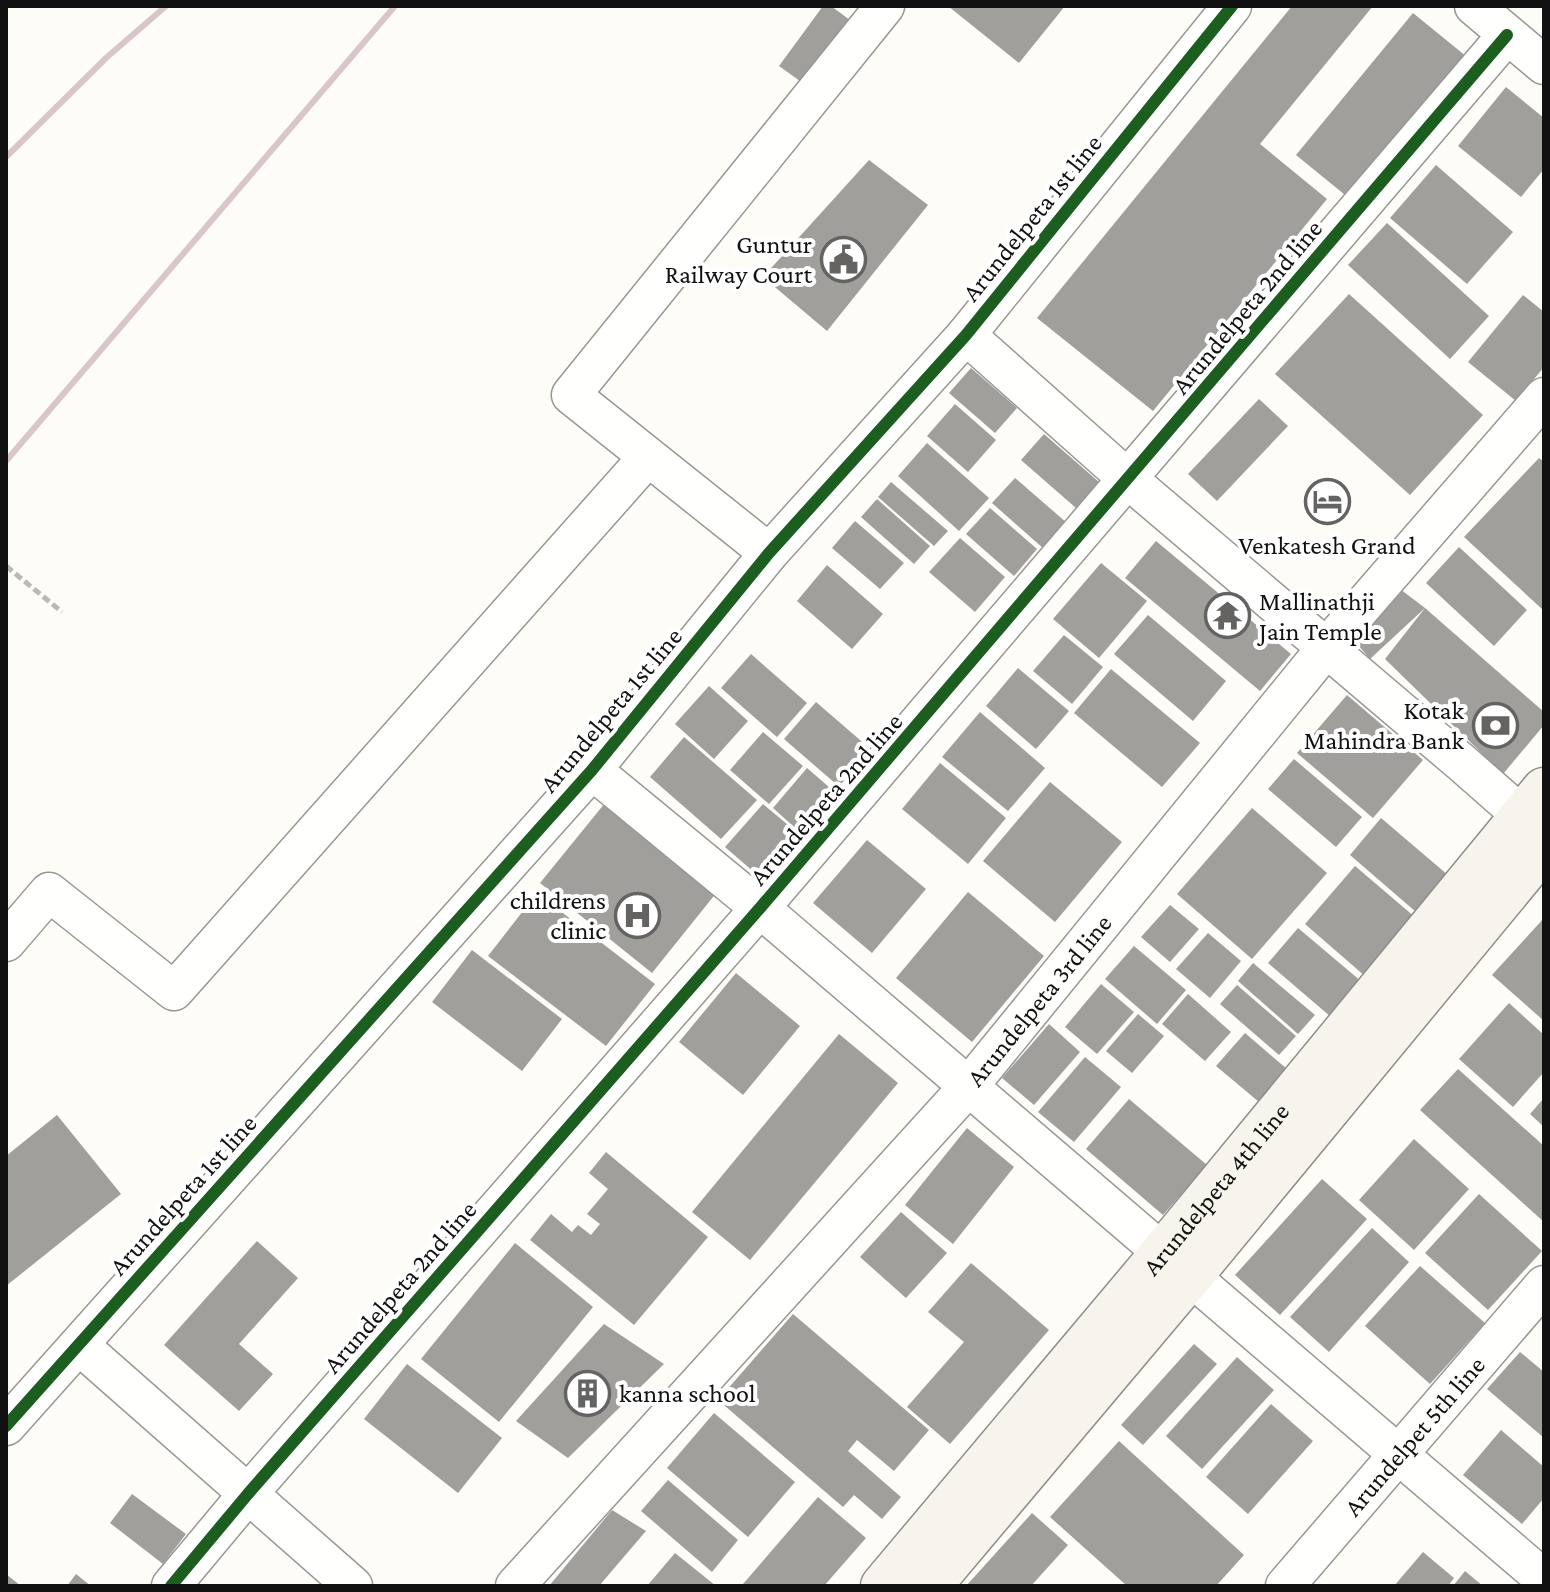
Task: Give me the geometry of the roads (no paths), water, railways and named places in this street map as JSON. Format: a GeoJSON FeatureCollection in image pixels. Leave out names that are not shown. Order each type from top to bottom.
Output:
{"type":"FeatureCollection","features":[{"type":"Feature","properties":{"kind":"street"},"geometry":{"type":"LineString","coordinates":[[769,553],[571,395],[885,6]]}},
{"type":"Feature","properties":{"kind":"street","name":"Arundelpeta 1st line"},"geometry":{"type":"LineString","coordinates":[[6,1426],[592,770],[769,553],[966,335],[1232,6]]}},
{"type":"Feature","properties":{"kind":"street"},"geometry":{"type":"LineString","coordinates":[[1474,6],[1544,65]]}},
{"type":"Feature","properties":{"kind":"street","name":"Arundelpeta 2nd line"},"geometry":{"type":"LineString","coordinates":[[171,1586],[1129,480],[1507,35]]}},
{"type":"Feature","properties":{"kind":"street"},"geometry":{"type":"LineString","coordinates":[[966,335],[1129,480],[1538,822]]}},
{"type":"Feature","properties":{"kind":"street","name":"Arundelpeta 3rd line"},"geometry":{"type":"LineString","coordinates":[[515,1586],[968,1087],[1327,647],[1544,397]]}},
{"type":"Feature","properties":{"kind":"street"},"geometry":{"type":"LineString","coordinates":[[6,942],[49,892],[174,991],[648,457]]}},
{"type":"Feature","properties":{"kind":"street"},"geometry":{"type":"LineString","coordinates":[[592,770],[760,908],[1544,1579]]}},
{"type":"Feature","properties":{"kind":"street","name":"Arundelpeta 4th line"},"geometry":{"type":"LineString","coordinates":[[929,1586],[1176,1265],[1538,822]]}},
{"type":"Feature","properties":{"kind":"street","name":"Arundelpeta 4th line"},"geometry":{"type":"LineString","coordinates":[[883,1586],[1176,1265]]}},
{"type":"Feature","properties":{"kind":"street","name":"Arundelpet 5th line"},"geometry":{"type":"LineString","coordinates":[[1285,1586],[1544,1285]]}},
{"type":"Feature","properties":{"kind":"street"},"geometry":{"type":"LineString","coordinates":[[79,1345],[353,1586]]}},
{"type":"Feature","properties":{"kind":"railway"},"geometry":{"type":"LineString","coordinates":[[6,157],[106,58],[166,6]]}},
{"type":"Feature","properties":{"kind":"railway"},"geometry":{"type":"LineString","coordinates":[[6,461],[395,6]]}},
{"type":"Feature","properties":{"kind":"place","name":"Guntur Railway Court"},"geometry":{"type":"Point","coordinates":[843,259]}},
{"type":"Feature","properties":{"kind":"place","name":"Venkatesh Grand"},"geometry":{"type":"Point","coordinates":[1327,502]}},
{"type":"Feature","properties":{"kind":"place","name":"Mallinathji Jain Temple"},"geometry":{"type":"Point","coordinates":[1228,616]}},
{"type":"Feature","properties":{"kind":"place","name":"Kotak Mahindra Bank"},"geometry":{"type":"Point","coordinates":[1495,725]}},
{"type":"Feature","properties":{"kind":"place","name":"childrens clinic"},"geometry":{"type":"Point","coordinates":[637,915]}},
{"type":"Feature","properties":{"kind":"place","name":"kanna school"},"geometry":{"type":"Point","coordinates":[588,1393]}}]}
